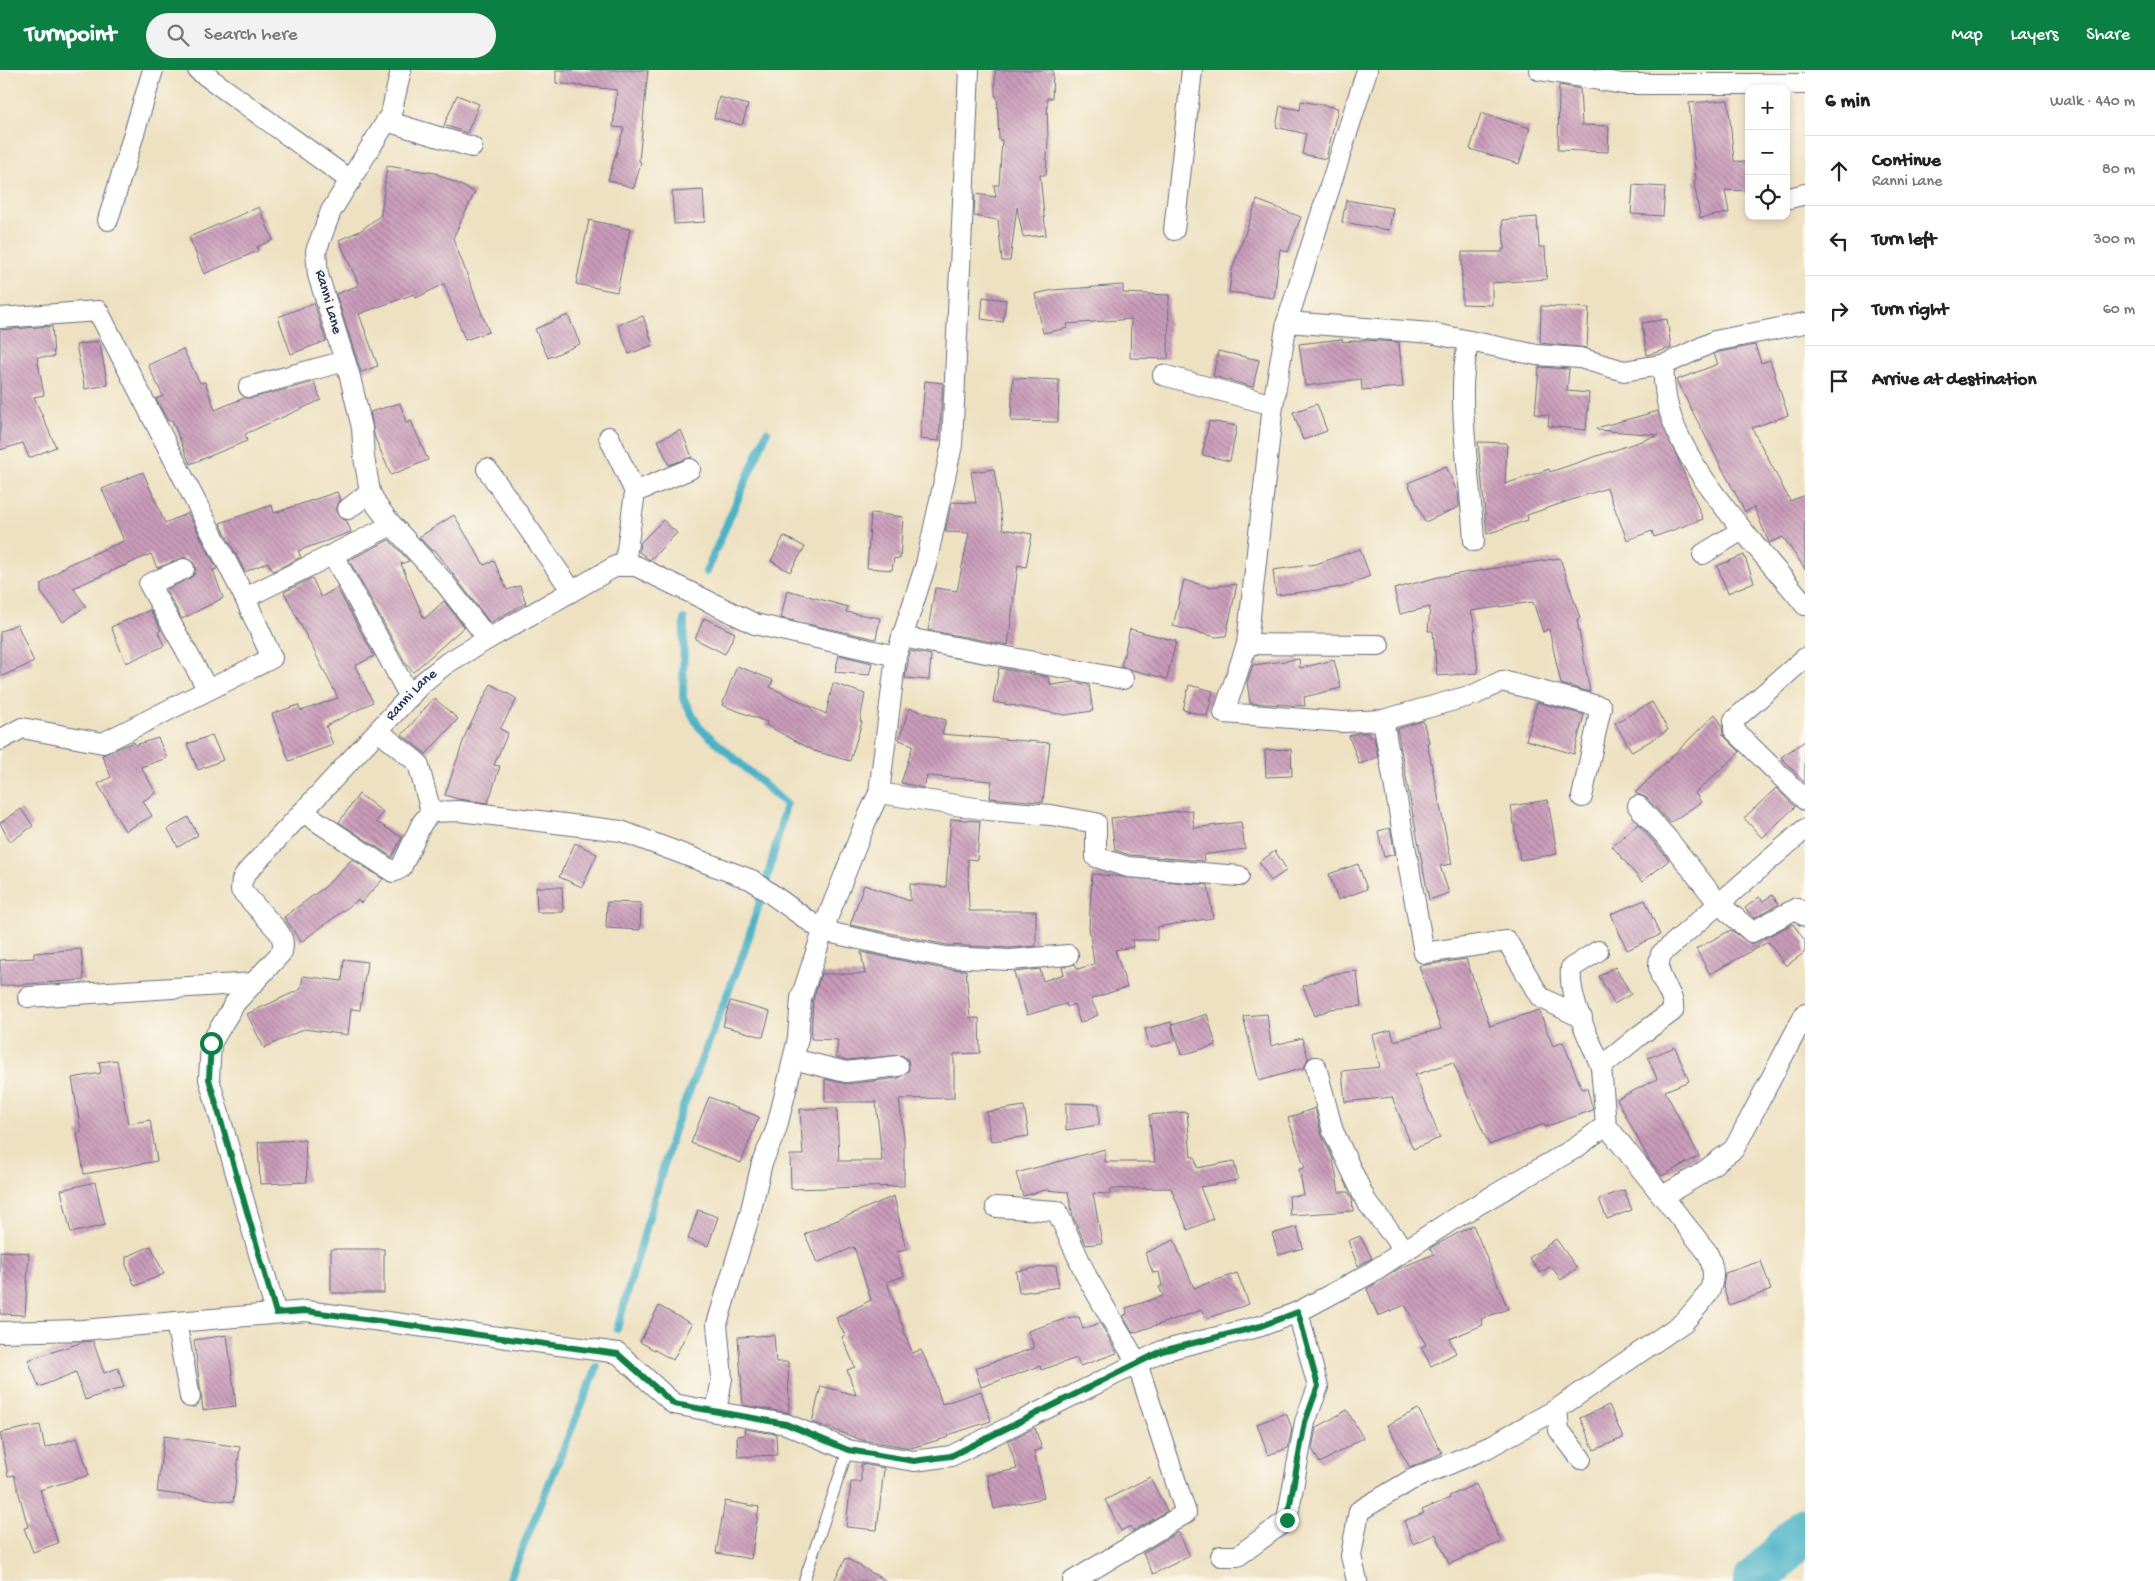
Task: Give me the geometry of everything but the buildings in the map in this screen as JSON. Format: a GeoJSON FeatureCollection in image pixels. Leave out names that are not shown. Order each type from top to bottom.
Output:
{"type":"FeatureCollection","features":[{"type":"Feature","properties":{"kind":"street"},"geometry":{"type":"LineString","coordinates":[[108,220],[153,70]]}},
{"type":"Feature","properties":{"kind":"street"},"geometry":{"type":"LineString","coordinates":[[198,70],[351,182]]}},
{"type":"Feature","properties":{"kind":"street","name":"Ranni Lane"},"geometry":{"type":"LineString","coordinates":[[276,1313],[209,1079],[211,1043],[236,1003],[282,952],[283,938],[241,890],[242,880],[247,872],[422,683],[447,663],[488,640],[444,582],[392,525],[377,506],[370,492],[364,457],[362,428],[345,361],[318,275],[316,251],[331,211],[351,182],[390,114],[400,70]]}},
{"type":"Feature","properties":{"kind":"street"},"geometry":{"type":"LineString","coordinates":[[716,1412],[722,1378],[717,1324],[748,1224],[762,1163],[776,1130],[798,1038],[801,998],[823,931],[866,821],[879,793],[899,646],[926,564],[952,445],[969,70]]}},
{"type":"Feature","properties":{"kind":"street"},"geometry":{"type":"LineString","coordinates":[[1174,230],[1192,70]]}},
{"type":"Feature","properties":{"kind":"street"},"geometry":{"type":"LineString","coordinates":[[1367,70],[1287,322],[1273,405],[1247,644],[1224,713],[1343,722],[1383,720],[1476,694],[1502,681],[1601,708],[1582,797]]}},
{"type":"Feature","properties":{"kind":"street"},"geometry":{"type":"LineString","coordinates":[[1539,70],[1623,84],[1805,84]]}},
{"type":"Feature","properties":{"kind":"street"},"geometry":{"type":"LineString","coordinates":[[386,121],[472,147]]}},
{"type":"Feature","properties":{"kind":"street"},"geometry":{"type":"LineString","coordinates":[[1790,198],[1805,194]]}},
{"type":"Feature","properties":{"kind":"street"},"geometry":{"type":"LineString","coordinates":[[0,318],[98,311],[245,598],[272,658],[103,743],[22,728],[0,740]]}},
{"type":"Feature","properties":{"kind":"street"},"geometry":{"type":"LineString","coordinates":[[1287,322],[1431,333],[1538,356],[1580,358],[1624,371],[1666,364],[1715,341],[1805,323]]}},
{"type":"Feature","properties":{"kind":"street"},"geometry":{"type":"LineString","coordinates":[[1468,341],[1462,385],[1463,420],[1471,485],[1474,541]]}},
{"type":"Feature","properties":{"kind":"street"},"geometry":{"type":"LineString","coordinates":[[250,386],[345,361]]}},
{"type":"Feature","properties":{"kind":"street"},"geometry":{"type":"LineString","coordinates":[[1666,364],[1662,373],[1666,407],[1679,441],[1742,530],[1805,604]]}},
{"type":"Feature","properties":{"kind":"street"},"geometry":{"type":"LineString","coordinates":[[1163,374],[1273,405]]}},
{"type":"Feature","properties":{"kind":"street"},"geometry":{"type":"LineString","coordinates":[[609,437],[635,492],[625,564]]}},
{"type":"Feature","properties":{"kind":"street"},"geometry":{"type":"LineString","coordinates":[[487,469],[572,591]]}},
{"type":"Feature","properties":{"kind":"street"},"geometry":{"type":"LineString","coordinates":[[635,492],[690,469]]}},
{"type":"Feature","properties":{"kind":"street"},"geometry":{"type":"LineString","coordinates":[[348,509],[370,492]]}},
{"type":"Feature","properties":{"kind":"street"},"geometry":{"type":"LineString","coordinates":[[245,598],[392,525]]}},
{"type":"Feature","properties":{"kind":"street"},"geometry":{"type":"LineString","coordinates":[[1703,554],[1742,530]]}},
{"type":"Feature","properties":{"kind":"street"},"geometry":{"type":"LineString","coordinates":[[333,555],[410,698]]}},
{"type":"Feature","properties":{"kind":"street"},"geometry":{"type":"LineString","coordinates":[[488,640],[616,566],[625,564],[636,566],[755,624],[1123,679]]}},
{"type":"Feature","properties":{"kind":"street"},"geometry":{"type":"LineString","coordinates":[[184,569],[150,584],[208,690]]}},
{"type":"Feature","properties":{"kind":"street"},"geometry":{"type":"LineString","coordinates":[[1247,644],[1379,645]]}},
{"type":"Feature","properties":{"kind":"street"},"geometry":{"type":"LineString","coordinates":[[1805,658],[1734,720],[1734,730],[1805,800]]}},
{"type":"Feature","properties":{"kind":"street"},"geometry":{"type":"LineString","coordinates":[[1383,720],[1424,953],[1507,941],[1540,997],[1582,1018]]}},
{"type":"Feature","properties":{"kind":"street"},"geometry":{"type":"LineString","coordinates":[[378,731],[418,763],[431,812]]}},
{"type":"Feature","properties":{"kind":"street"},"geometry":{"type":"LineString","coordinates":[[879,793],[988,810],[1051,815],[1096,823],[1096,857],[1128,868],[1239,876]]}},
{"type":"Feature","properties":{"kind":"street"},"geometry":{"type":"LineString","coordinates":[[1638,806],[1667,838],[1719,904],[1752,932],[1797,908],[1805,916]]}},
{"type":"Feature","properties":{"kind":"street"},"geometry":{"type":"LineString","coordinates":[[303,812],[393,872],[401,868],[422,824],[431,812],[459,810],[621,831],[752,880],[823,931],[946,957],[1010,960],[1068,955]]}},
{"type":"Feature","properties":{"kind":"street"},"geometry":{"type":"LineString","coordinates":[[1602,1067],[1640,1035],[1674,1011],[1672,999],[1659,972],[1661,954],[1805,829]]}},
{"type":"Feature","properties":{"kind":"street"},"geometry":{"type":"LineString","coordinates":[[1357,1581],[1351,1556],[1359,1511],[1412,1480],[1487,1448],[1557,1409],[1684,1322],[1714,1282],[1714,1268],[1707,1252],[1606,1125],[1602,1067],[1575,1005],[1571,990],[1571,968],[1598,951]]}},
{"type":"Feature","properties":{"kind":"street"},"geometry":{"type":"LineString","coordinates":[[28,997],[254,983]]}},
{"type":"Feature","properties":{"kind":"street"},"geometry":{"type":"LineString","coordinates":[[1662,1196],[1700,1175],[1734,1149],[1805,1014]]}},
{"type":"Feature","properties":{"kind":"street"},"geometry":{"type":"LineString","coordinates":[[793,1059],[846,1072],[898,1066]]}},
{"type":"Feature","properties":{"kind":"street"},"geometry":{"type":"LineString","coordinates":[[1316,1068],[1333,1131],[1362,1192],[1405,1251]]}},
{"type":"Feature","properties":{"kind":"street"},"geometry":{"type":"LineString","coordinates":[[0,1332],[82,1330],[306,1311],[618,1354],[674,1404],[786,1424],[848,1450],[914,1461],[951,1456],[1162,1351],[1261,1326],[1298,1312],[1370,1274],[1577,1147],[1606,1125]]}},
{"type":"Feature","properties":{"kind":"street"},"geometry":{"type":"LineString","coordinates":[[996,1207],[1057,1211],[1087,1277],[1137,1363],[1186,1513],[1073,1581]]}},
{"type":"Feature","properties":{"kind":"street"},"geometry":{"type":"LineString","coordinates":[[1221,1556],[1238,1556],[1287,1520],[1305,1422],[1318,1386],[1298,1312]]}},
{"type":"Feature","properties":{"kind":"street"},"geometry":{"type":"LineString","coordinates":[[176,1322],[190,1397]]}},
{"type":"Feature","properties":{"kind":"street"},"geometry":{"type":"LineString","coordinates":[[1557,1409],[1558,1430],[1581,1459]]}},
{"type":"Feature","properties":{"kind":"lane"},"geometry":{"type":"LineString","coordinates":[[804,1581],[848,1450]]}},
{"type":"Feature","properties":{"kind":"waterway"},"geometry":{"type":"LineString","coordinates":[[706,572],[767,432]]}},
{"type":"Feature","properties":{"kind":"waterway"},"geometry":{"type":"LineString","coordinates":[[617,1329],[674,1130],[745,949],[769,872],[786,804],[699,727],[683,698],[684,619]]}},
{"type":"Feature","properties":{"kind":"waterway"},"geometry":{"type":"LineString","coordinates":[[509,1581],[597,1367]]}},
{"type":"Feature","properties":{"kind":"waterway"},"geometry":{"type":"LineString","coordinates":[[1755,1581],[1805,1529]]}},
{"type":"Feature","properties":{"kind":"route"},"geometry":{"type":"LineString","coordinates":[[211,1043],[209,1079],[276,1313],[306,1311],[618,1354],[674,1404],[786,1424],[848,1450],[914,1461],[951,1456],[1162,1351],[1261,1326],[1298,1312],[1318,1386],[1305,1422],[1300,1458],[1287,1520]]}}]}
